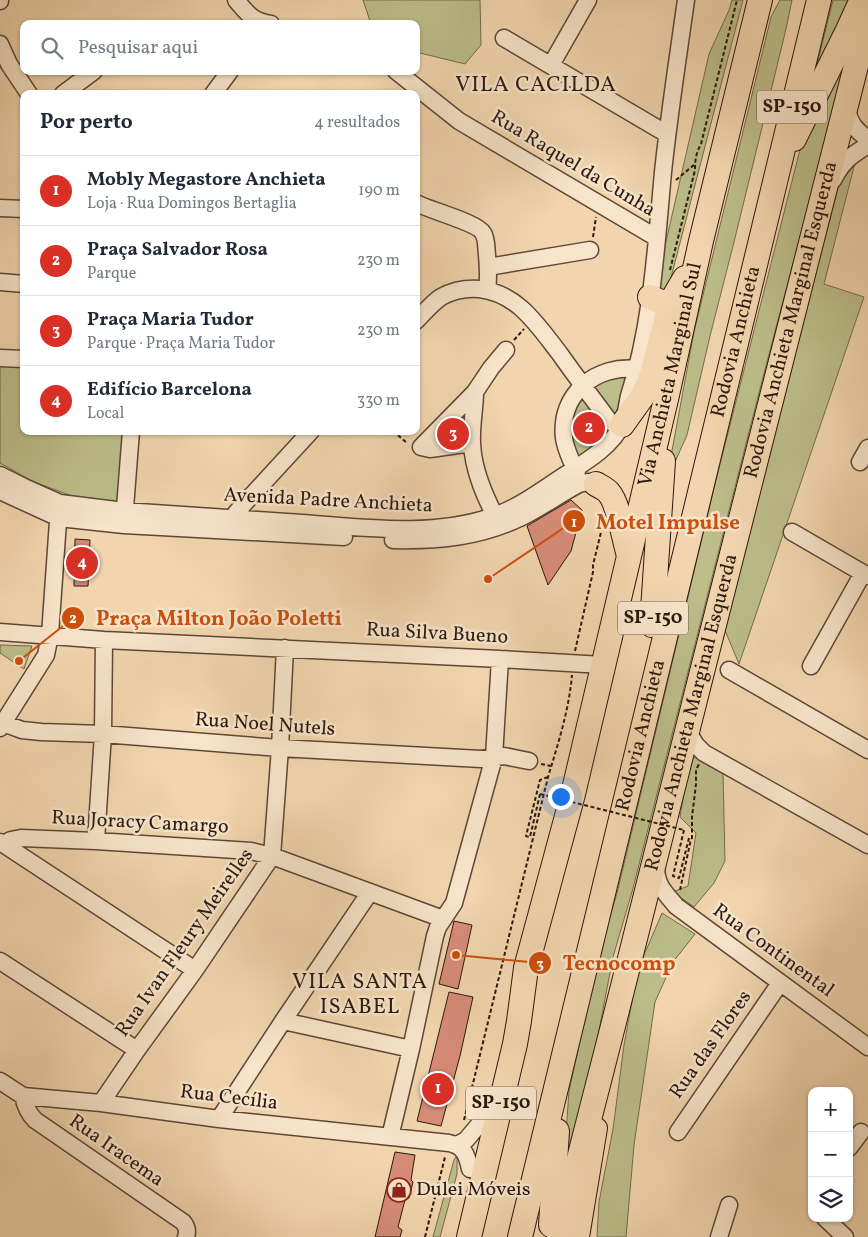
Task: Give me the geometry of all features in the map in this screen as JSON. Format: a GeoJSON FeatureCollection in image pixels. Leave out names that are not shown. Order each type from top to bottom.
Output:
{"type":"FeatureCollection","features":[{"type":"Feature","properties":{"kind":"highway","name":"SP-150"},"geometry":{"type":"LineString","coordinates":[[699,250],[760,0]]}},
{"type":"Feature","properties":{"kind":"highway","name":"Rodovia Anchieta"},"geometry":{"type":"LineString","coordinates":[[504,1237],[702,423],[802,0]]}},
{"type":"Feature","properties":{"kind":"highway","name":"Rodovia Anchieta"},"geometry":{"type":"LineString","coordinates":[[520,1237],[819,0]]}},
{"type":"Feature","properties":{"kind":"highway"},"geometry":{"type":"LineString","coordinates":[[767,214],[797,132],[862,0]]}},
{"type":"Feature","properties":{"kind":"highway","name":"Rodovia Anchieta Marginal Esquerda"},"geometry":{"type":"LineString","coordinates":[[559,1237],[868,13]]}},
{"type":"Feature","properties":{"kind":"highway"},"geometry":{"type":"LineString","coordinates":[[612,434],[642,397],[651,378],[660,300],[680,284],[699,250]]}},
{"type":"Feature","properties":{"kind":"highway","name":"Via Anchieta Marginal Sul"},"geometry":{"type":"LineString","coordinates":[[469,1237],[515,1044],[526,968],[573,794],[668,394],[699,250]]}},
{"type":"Feature","properties":{"kind":"highway"},"geometry":{"type":"LineString","coordinates":[[652,625],[668,394]]}},
{"type":"Feature","properties":{"kind":"highway"},"geometry":{"type":"LineString","coordinates":[[596,484],[609,493],[614,501],[629,555]]}},
{"type":"Feature","properties":{"kind":"highway"},"geometry":{"type":"LineString","coordinates":[[453,1237],[482,1121],[499,1042],[526,968]]}},
{"type":"Feature","properties":{"kind":"highway"},"geometry":{"type":"LineString","coordinates":[[550,1237],[562,1064]]}},
{"type":"Feature","properties":{"kind":"main road"},"geometry":{"type":"LineString","coordinates":[[579,1237],[613,1026]]}},
{"type":"Feature","properties":{"kind":"street"},"geometry":{"type":"LineString","coordinates":[[236,0],[252,18],[258,20]]}},
{"type":"Feature","properties":{"kind":"street"},"geometry":{"type":"LineString","coordinates":[[551,65],[588,0]]}},
{"type":"Feature","properties":{"kind":"street"},"geometry":{"type":"LineString","coordinates":[[596,484],[593,479],[593,472],[607,451],[612,434],[626,408],[660,300],[657,238],[667,134],[686,0]]}},
{"type":"Feature","properties":{"kind":"street"},"geometry":{"type":"LineString","coordinates":[[504,38],[667,134]]}},
{"type":"Feature","properties":{"kind":"street"},"geometry":{"type":"LineString","coordinates":[[0,44],[9,64],[26,90]]}},
{"type":"Feature","properties":{"kind":"street"},"geometry":{"type":"LineString","coordinates":[[68,90],[89,75]]}},
{"type":"Feature","properties":{"kind":"street"},"geometry":{"type":"LineString","coordinates":[[216,90],[227,75]]}},
{"type":"Feature","properties":{"kind":"street","name":"Rua Raquel da Cunha"},"geometry":{"type":"LineString","coordinates":[[398,75],[405,88]]}},
{"type":"Feature","properties":{"kind":"street","name":"Rua Raquel da Cunha"},"geometry":{"type":"LineString","coordinates":[[420,97],[657,238]]}},
{"type":"Feature","properties":{"kind":"street"},"geometry":{"type":"LineString","coordinates":[[845,106],[854,128],[868,139]]}},
{"type":"Feature","properties":{"kind":"street"},"geometry":{"type":"LineString","coordinates":[[820,204],[843,163],[855,152],[868,145]]}},
{"type":"Feature","properties":{"kind":"street"},"geometry":{"type":"LineString","coordinates":[[420,205],[481,229],[486,240],[489,280],[486,290]]}},
{"type":"Feature","properties":{"kind":"street"},"geometry":{"type":"LineString","coordinates":[[0,208],[20,209]]}},
{"type":"Feature","properties":{"kind":"street"},"geometry":{"type":"LineString","coordinates":[[488,267],[590,250]]}},
{"type":"Feature","properties":{"kind":"street"},"geometry":{"type":"LineString","coordinates":[[0,282],[20,284]]}},
{"type":"Feature","properties":{"kind":"street"},"geometry":{"type":"LineString","coordinates":[[420,317],[433,304],[446,295],[469,289],[497,293],[516,303],[534,320],[583,385],[612,434]]}},
{"type":"Feature","properties":{"kind":"street"},"geometry":{"type":"LineString","coordinates":[[472,443],[430,450],[421,447],[475,392],[506,350]]}},
{"type":"Feature","properties":{"kind":"street"},"geometry":{"type":"LineString","coordinates":[[0,358],[20,359]]}},
{"type":"Feature","properties":{"kind":"street"},"geometry":{"type":"LineString","coordinates":[[561,494],[577,471],[567,450],[564,431],[568,406],[583,385],[597,375],[611,370],[638,369]]}},
{"type":"Feature","properties":{"kind":"street"},"geometry":{"type":"LineString","coordinates":[[475,392],[472,443],[474,456],[488,502],[498,521]]}},
{"type":"Feature","properties":{"kind":"street","name":"Avenida Padre Anchieta"},"geometry":{"type":"LineString","coordinates":[[498,521],[523,502],[576,468],[612,434]]}},
{"type":"Feature","properties":{"kind":"street"},"geometry":{"type":"LineString","coordinates":[[124,518],[131,435]]}},
{"type":"Feature","properties":{"kind":"street"},"geometry":{"type":"LineString","coordinates":[[233,525],[242,506],[307,435]]}},
{"type":"Feature","properties":{"kind":"street"},"geometry":{"type":"LineString","coordinates":[[860,462],[868,448]]}},
{"type":"Feature","properties":{"kind":"street","name":"Avenida Padre Anchieta"},"geometry":{"type":"LineString","coordinates":[[0,475],[24,487],[59,510]]}},
{"type":"Feature","properties":{"kind":"street","name":"Avenida Padre Anchieta"},"geometry":{"type":"LineString","coordinates":[[0,491],[59,510],[124,518],[233,525],[409,529],[452,526],[476,521],[498,521],[530,513],[582,483],[596,484]]}},
{"type":"Feature","properties":{"kind":"street"},"geometry":{"type":"LineString","coordinates":[[1,725],[46,655],[50,635],[59,510]]}},
{"type":"Feature","properties":{"kind":"street"},"geometry":{"type":"LineString","coordinates":[[792,532],[866,574],[811,666]]}},
{"type":"Feature","properties":{"kind":"street","name":"Rua Silva Bueno"},"geometry":{"type":"LineString","coordinates":[[0,632],[104,640],[603,665]]}},
{"type":"Feature","properties":{"kind":"street"},"geometry":{"type":"LineString","coordinates":[[96,841],[103,734],[104,640]]}},
{"type":"Feature","properties":{"kind":"street","name":"Rua Ivan Fleury Meirelles"},"geometry":{"type":"LineString","coordinates":[[101,1103],[195,970],[272,856],[285,648]]}},
{"type":"Feature","properties":{"kind":"street"},"geometry":{"type":"LineString","coordinates":[[390,1137],[435,936],[438,927],[454,903],[494,757],[500,659]]}},
{"type":"Feature","properties":{"kind":"street"},"geometry":{"type":"LineString","coordinates":[[729,670],[868,750]]}},
{"type":"Feature","properties":{"kind":"street","name":"Rua Noel Nutels"},"geometry":{"type":"LineString","coordinates":[[1,725],[41,732],[103,734],[280,748],[481,759],[504,756],[528,761]]}},
{"type":"Feature","properties":{"kind":"street"},"geometry":{"type":"LineString","coordinates":[[687,730],[696,745],[706,754],[868,845]]}},
{"type":"Feature","properties":{"kind":"street"},"geometry":{"type":"LineString","coordinates":[[680,760],[684,756],[694,753],[706,754]]}},
{"type":"Feature","properties":{"kind":"street","name":"Rua Joracy Camargo"},"geometry":{"type":"LineString","coordinates":[[2,843],[21,838],[251,851],[272,856],[444,919]]}},
{"type":"Feature","properties":{"kind":"street"},"geometry":{"type":"LineString","coordinates":[[2,843],[195,970]]}},
{"type":"Feature","properties":{"kind":"street","name":"Rua Continental"},"geometry":{"type":"LineString","coordinates":[[656,853],[657,880],[660,887],[676,906],[868,1047]]}},
{"type":"Feature","properties":{"kind":"street"},"geometry":{"type":"LineString","coordinates":[[219,1119],[370,892]]}},
{"type":"Feature","properties":{"kind":"street"},"geometry":{"type":"LineString","coordinates":[[633,945],[650,910],[662,903],[676,906]]}},
{"type":"Feature","properties":{"kind":"street"},"geometry":{"type":"LineString","coordinates":[[0,961],[137,1050]]}},
{"type":"Feature","properties":{"kind":"street","name":"Rua das Flores"},"geometry":{"type":"LineString","coordinates":[[678,1132],[780,983]]}},
{"type":"Feature","properties":{"kind":"street"},"geometry":{"type":"LineString","coordinates":[[283,1021],[411,1049]]}},
{"type":"Feature","properties":{"kind":"street","name":"Rua Cecília"},"geometry":{"type":"LineString","coordinates":[[0,1081],[23,1096],[101,1103],[219,1119],[453,1144]]}},
{"type":"Feature","properties":{"kind":"street","name":"Rua Iracema"},"geometry":{"type":"LineString","coordinates":[[23,1096],[26,1108],[35,1120],[183,1222],[188,1231],[186,1237]]}},
{"type":"Feature","properties":{"kind":"street"},"geometry":{"type":"LineString","coordinates":[[453,1144],[466,1140],[482,1121]]}},
{"type":"Feature","properties":{"kind":"street"},"geometry":{"type":"LineString","coordinates":[[853,1143],[861,1132]]}},
{"type":"Feature","properties":{"kind":"street"},"geometry":{"type":"LineString","coordinates":[[453,1144],[462,1149],[470,1169]]}},
{"type":"Feature","properties":{"kind":"street"},"geometry":{"type":"LineString","coordinates":[[719,1237],[729,1205]]}},
{"type":"Feature","properties":{"kind":"street"},"geometry":{"type":"LineString","coordinates":[[829,1222],[845,1237]]}},
{"type":"Feature","properties":{"kind":"path"},"geometry":{"type":"LineString","coordinates":[[669,273],[695,170],[696,153],[701,144],[737,0]]}},
{"type":"Feature","properties":{"kind":"path"},"geometry":{"type":"LineString","coordinates":[[661,193],[695,164]]}},
{"type":"Feature","properties":{"kind":"path"},"geometry":{"type":"LineString","coordinates":[[590,250],[598,202]]}},
{"type":"Feature","properties":{"kind":"path"},"geometry":{"type":"LineString","coordinates":[[506,350],[534,320]]}},
{"type":"Feature","properties":{"kind":"path"},"geometry":{"type":"LineString","coordinates":[[564,431],[612,434]]}},
{"type":"Feature","properties":{"kind":"path"},"geometry":{"type":"LineString","coordinates":[[399,435],[411,446],[421,447]]}},
{"type":"Feature","properties":{"kind":"path"},"geometry":{"type":"LineString","coordinates":[[425,1237],[453,1144],[467,1111],[550,766],[562,729],[571,687],[573,663],[593,565],[604,523]]}},
{"type":"Feature","properties":{"kind":"path"},"geometry":{"type":"LineString","coordinates":[[676,906],[691,839],[696,770],[706,754]]}},
{"type":"Feature","properties":{"kind":"path"},"geometry":{"type":"LineString","coordinates":[[548,777],[540,780],[526,836],[530,837],[540,794],[684,830],[672,876],[680,878],[691,839]]}},
{"type":"Feature","properties":{"kind":"green space"},"geometry":{"type":"Polygon","coordinates":[[[363,0],[480,0],[481,45],[465,64],[420,53],[420,20],[370,20],[363,0]]]}},
{"type":"Feature","properties":{"kind":"green space"},"geometry":{"type":"Polygon","coordinates":[[[732,0],[743,0],[667,293],[657,291],[662,259],[709,54],[732,0]]]}},
{"type":"Feature","properties":{"kind":"green space"},"geometry":{"type":"Polygon","coordinates":[[[780,0],[792,0],[786,29],[687,435],[671,471],[671,456],[694,332],[771,17],[780,0]]]}},
{"type":"Feature","properties":{"kind":"green space"},"geometry":{"type":"Polygon","coordinates":[[[833,0],[857,0],[812,84],[833,0]]]}},
{"type":"Feature","properties":{"kind":"green space"},"geometry":{"type":"Polygon","coordinates":[[[847,58],[762,381],[632,892],[613,957],[588,1088],[562,1190],[569,1091],[601,947],[617,893],[716,480],[805,130],[847,58]]]}},
{"type":"Feature","properties":{"kind":"green space"},"geometry":{"type":"Polygon","coordinates":[[[857,155],[824,284],[864,297],[739,664],[724,628],[842,173],[857,155]]]}},
{"type":"Feature","properties":{"kind":"green space"},"geometry":{"type":"Polygon","coordinates":[[[0,366],[20,367],[20,435],[124,435],[120,502],[75,497],[34,482],[0,463],[0,366]]]}},
{"type":"Feature","properties":{"kind":"green space"},"geometry":{"type":"Polygon","coordinates":[[[629,375],[617,422],[592,387],[601,381],[629,375]]]}},
{"type":"Feature","properties":{"kind":"green space"},"geometry":{"type":"Polygon","coordinates":[[[584,394],[611,433],[579,459],[571,433],[571,425],[575,410],[584,394]]]}},
{"type":"Feature","properties":{"kind":"green space"},"geometry":{"type":"Polygon","coordinates":[[[471,412],[464,441],[434,441],[463,413],[471,412]]]}},
{"type":"Feature","properties":{"kind":"green space"},"geometry":{"type":"Polygon","coordinates":[[[0,645],[32,646],[24,669],[0,653],[0,645]]]}},
{"type":"Feature","properties":{"kind":"green space"},"geometry":{"type":"Polygon","coordinates":[[[696,757],[722,769],[725,861],[714,883],[694,907],[673,892],[688,886],[696,833],[680,817],[689,760],[696,757]]]}},
{"type":"Feature","properties":{"kind":"green space"},"geometry":{"type":"Polygon","coordinates":[[[662,913],[695,934],[673,962],[655,1002],[634,1145],[626,1237],[597,1237],[599,1202],[613,1129],[624,1045],[638,969],[662,913]]]}},
{"type":"Feature","properties":{"kind":"green space"},"geometry":{"type":"Polygon","coordinates":[[[457,1155],[457,1174],[440,1237],[433,1237],[454,1160],[457,1155]]]}},
{"type":"Feature","properties":{"kind":"building"},"geometry":{"type":"Polygon","coordinates":[[[571,500],[582,510],[571,551],[548,585],[527,526],[571,500]]]}},
{"type":"Feature","properties":{"kind":"building"},"geometry":{"type":"Polygon","coordinates":[[[75,539],[90,540],[88,586],[74,586],[75,539]]]}},
{"type":"Feature","properties":{"kind":"building"},"geometry":{"type":"Polygon","coordinates":[[[454,921],[472,925],[458,989],[439,984],[454,921]]]}},
{"type":"Feature","properties":{"kind":"building"},"geometry":{"type":"Polygon","coordinates":[[[449,992],[473,997],[460,1056],[441,1126],[417,1121],[449,992]]]}},
{"type":"Feature","properties":{"kind":"building","name":"Dulei Móveis"},"geometry":{"type":"Polygon","coordinates":[[[395,1152],[415,1155],[411,1180],[413,1182],[409,1198],[405,1200],[398,1227],[402,1230],[400,1237],[375,1237],[395,1152]]]}},
{"type":"Feature","properties":{"kind":"place","name":"Praça Salvador Rosa"},"geometry":{"type":"Point","coordinates":[589,428]}},
{"type":"Feature","properties":{"kind":"place","name":"Praça Maria Tudor"},"geometry":{"type":"Point","coordinates":[453,434]}},
{"type":"Feature","properties":{"kind":"place","name":"Edifício Barcelona"},"geometry":{"type":"Point","coordinates":[82,563]}},
{"type":"Feature","properties":{"kind":"place","name":"Motel Impulse"},"geometry":{"type":"Point","coordinates":[488,579]}},
{"type":"Feature","properties":{"kind":"place","name":"Praça Milton João Poletti"},"geometry":{"type":"Point","coordinates":[19,661]}},
{"type":"Feature","properties":{"kind":"place","name":"Tecnocomp"},"geometry":{"type":"Point","coordinates":[456,955]}},
{"type":"Feature","properties":{"kind":"place","name":"Mobly Megastore Anchieta"},"geometry":{"type":"Point","coordinates":[438,1089]}},
{"type":"Feature","properties":{"kind":"place","name":"Dulei Móveis"},"geometry":{"type":"Point","coordinates":[399,1190]}},
{"type":"Feature","properties":{"kind":"district","name":"VILA CACILDA"},"geometry":{"type":"Point","coordinates":[536,85]}},
{"type":"Feature","properties":{"kind":"district","name":"VILA SANTA ISABEL"},"geometry":{"type":"Point","coordinates":[360,994]}}]}
